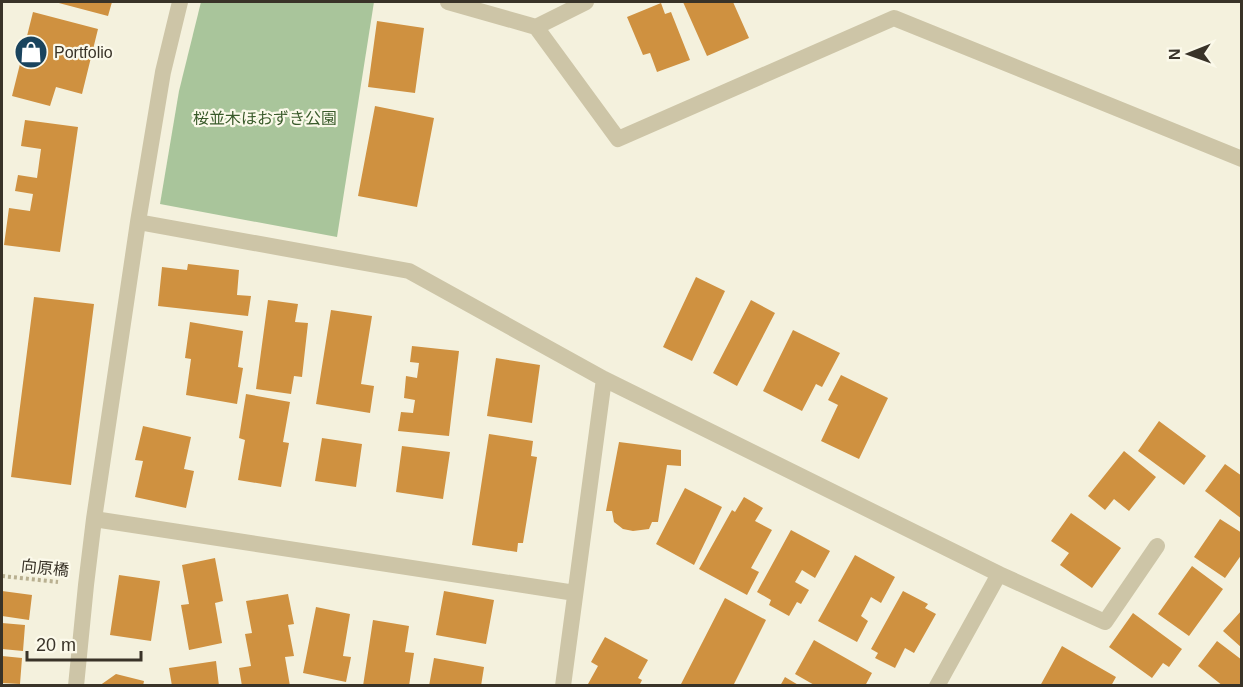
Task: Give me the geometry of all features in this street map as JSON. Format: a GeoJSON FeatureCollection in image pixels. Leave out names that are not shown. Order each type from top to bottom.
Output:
{"type":"FeatureCollection","features":[{"type":"Feature","properties":{"kind":"street"},"geometry":{"type":"LineString","coordinates":[[76,686],[94,519],[138,222],[163,72],[180,2]]}},
{"type":"Feature","properties":{"kind":"street"},"geometry":{"type":"LineString","coordinates":[[448,2],[477,5],[536,27],[618,139],[894,18],[1242,159]]}},
{"type":"Feature","properties":{"kind":"street"},"geometry":{"type":"LineString","coordinates":[[536,27],[586,2]]}},
{"type":"Feature","properties":{"kind":"street"},"geometry":{"type":"LineString","coordinates":[[138,222],[409,271],[604,379],[999,574],[1105,622],[1157,546]]}},
{"type":"Feature","properties":{"kind":"street"},"geometry":{"type":"LineString","coordinates":[[563,686],[604,379]]}},
{"type":"Feature","properties":{"kind":"street"},"geometry":{"type":"LineString","coordinates":[[94,519],[575,593]]}},
{"type":"Feature","properties":{"kind":"street"},"geometry":{"type":"LineString","coordinates":[[937,686],[999,574]]}},
{"type":"Feature","properties":{"kind":"path","name":"向原橋"},"geometry":{"type":"LineString","coordinates":[[2,576],[86,585]]}},
{"type":"Feature","properties":{"kind":"green space","name":"桜並木ほおずき公園"},"geometry":{"type":"Polygon","coordinates":[[[201,2],[374,2],[337,237],[160,204],[179,91],[201,2]]]}},
{"type":"Feature","properties":{"kind":"building"},"geometry":{"type":"Polygon","coordinates":[[[55,2],[112,2],[108,16],[55,2]]]}},
{"type":"Feature","properties":{"kind":"building"},"geometry":{"type":"Polygon","coordinates":[[[683,2],[733,2],[749,38],[707,56],[683,2]]]}},
{"type":"Feature","properties":{"kind":"building"},"geometry":{"type":"Polygon","coordinates":[[[661,3],[665,14],[671,12],[690,60],[657,72],[650,53],[643,55],[627,17],[661,3]]]}},
{"type":"Feature","properties":{"kind":"building"},"geometry":{"type":"Polygon","coordinates":[[[33,12],[98,29],[82,94],[56,87],[50,106],[12,96],[33,12]]]}},
{"type":"Feature","properties":{"kind":"building"},"geometry":{"type":"Polygon","coordinates":[[[377,21],[424,28],[415,93],[368,87],[377,21]]]}},
{"type":"Feature","properties":{"kind":"building"},"geometry":{"type":"Polygon","coordinates":[[[375,106],[434,118],[417,207],[358,196],[375,106]]]}},
{"type":"Feature","properties":{"kind":"building"},"geometry":{"type":"Polygon","coordinates":[[[25,120],[78,127],[60,252],[4,245],[9,208],[30,211],[33,194],[15,191],[18,175],[37,178],[41,149],[21,146],[25,120]]]}},
{"type":"Feature","properties":{"kind":"building"},"geometry":{"type":"Polygon","coordinates":[[[188,264],[239,270],[237,295],[251,296],[248,316],[158,306],[162,267],[187,270],[188,264]]]}},
{"type":"Feature","properties":{"kind":"building"},"geometry":{"type":"Polygon","coordinates":[[[696,277],[725,291],[692,361],[663,347],[696,277]]]}},
{"type":"Feature","properties":{"kind":"building"},"geometry":{"type":"Polygon","coordinates":[[[34,297],[94,304],[71,485],[11,477],[34,297]]]}},
{"type":"Feature","properties":{"kind":"building"},"geometry":{"type":"Polygon","coordinates":[[[268,300],[298,304],[295,322],[308,323],[302,377],[294,376],[291,394],[256,389],[268,300]]]}},
{"type":"Feature","properties":{"kind":"building"},"geometry":{"type":"Polygon","coordinates":[[[751,300],[775,313],[737,386],[713,373],[751,300]]]}},
{"type":"Feature","properties":{"kind":"building"},"geometry":{"type":"Polygon","coordinates":[[[331,310],[372,316],[361,384],[374,386],[370,413],[316,404],[331,310]]]}},
{"type":"Feature","properties":{"kind":"building"},"geometry":{"type":"Polygon","coordinates":[[[190,322],[243,331],[238,367],[243,368],[237,404],[186,395],[191,359],[185,358],[190,322]]]}},
{"type":"Feature","properties":{"kind":"building"},"geometry":{"type":"Polygon","coordinates":[[[793,330],[840,353],[822,387],[816,384],[802,411],[763,391],[793,330]]]}},
{"type":"Feature","properties":{"kind":"building"},"geometry":{"type":"Polygon","coordinates":[[[412,346],[459,351],[449,436],[398,431],[401,412],[413,413],[415,400],[404,398],[406,376],[417,378],[419,363],[410,362],[412,346]]]}},
{"type":"Feature","properties":{"kind":"building"},"geometry":{"type":"Polygon","coordinates":[[[496,358],[540,365],[532,423],[487,416],[496,358]]]}},
{"type":"Feature","properties":{"kind":"building"},"geometry":{"type":"Polygon","coordinates":[[[841,375],[888,398],[859,459],[821,441],[838,405],[828,400],[841,375]]]}},
{"type":"Feature","properties":{"kind":"building"},"geometry":{"type":"Polygon","coordinates":[[[246,394],[290,402],[283,442],[289,443],[281,487],[238,480],[245,440],[239,438],[246,394]]]}},
{"type":"Feature","properties":{"kind":"building"},"geometry":{"type":"Polygon","coordinates":[[[1159,421],[1206,456],[1184,485],[1138,451],[1159,421]]]}},
{"type":"Feature","properties":{"kind":"building"},"geometry":{"type":"Polygon","coordinates":[[[143,426],[191,437],[184,469],[194,471],[186,508],[135,497],[143,461],[135,460],[143,426]]]}},
{"type":"Feature","properties":{"kind":"building"},"geometry":{"type":"Polygon","coordinates":[[[489,434],[533,441],[531,456],[537,457],[523,543],[518,543],[517,552],[472,545],[489,434]]]}},
{"type":"Feature","properties":{"kind":"building"},"geometry":{"type":"Polygon","coordinates":[[[322,438],[362,444],[356,487],[315,481],[322,438]]]}},
{"type":"Feature","properties":{"kind":"building"},"geometry":{"type":"Polygon","coordinates":[[[619,442],[681,450],[681,466],[667,465],[658,522],[652,522],[649,529],[633,531],[623,529],[614,522],[612,511],[606,511],[619,442]]]}},
{"type":"Feature","properties":{"kind":"building"},"geometry":{"type":"Polygon","coordinates":[[[402,446],[450,452],[443,499],[396,492],[402,446]]]}},
{"type":"Feature","properties":{"kind":"building"},"geometry":{"type":"Polygon","coordinates":[[[1124,451],[1156,477],[1129,511],[1114,499],[1105,510],[1088,496],[1124,451]]]}},
{"type":"Feature","properties":{"kind":"building"},"geometry":{"type":"Polygon","coordinates":[[[1225,464],[1242,476],[1242,519],[1205,491],[1225,464]]]}},
{"type":"Feature","properties":{"kind":"building"},"geometry":{"type":"Polygon","coordinates":[[[685,488],[722,507],[694,565],[656,544],[685,488]]]}},
{"type":"Feature","properties":{"kind":"building"},"geometry":{"type":"Polygon","coordinates":[[[744,497],[763,508],[755,521],[772,530],[751,568],[759,572],[747,595],[699,569],[732,510],[735,512],[744,497]]]}},
{"type":"Feature","properties":{"kind":"building"},"geometry":{"type":"Polygon","coordinates":[[[1071,513],[1121,548],[1092,588],[1060,565],[1069,553],[1051,541],[1071,513]]]}},
{"type":"Feature","properties":{"kind":"building"},"geometry":{"type":"Polygon","coordinates":[[[1220,519],[1242,533],[1242,554],[1225,578],[1194,557],[1220,519]]]}},
{"type":"Feature","properties":{"kind":"building"},"geometry":{"type":"Polygon","coordinates":[[[791,530],[830,551],[815,578],[802,570],[795,582],[809,590],[801,604],[797,602],[789,616],[769,605],[771,600],[757,592],[791,530]]]}},
{"type":"Feature","properties":{"kind":"building"},"geometry":{"type":"Polygon","coordinates":[[[855,555],[895,577],[881,603],[871,597],[861,616],[868,621],[857,642],[818,621],[855,555]]]}},
{"type":"Feature","properties":{"kind":"building"},"geometry":{"type":"Polygon","coordinates":[[[215,558],[223,601],[215,603],[222,643],[189,650],[181,605],[189,604],[182,565],[215,558]]]}},
{"type":"Feature","properties":{"kind":"building"},"geometry":{"type":"Polygon","coordinates":[[[1192,566],[1223,589],[1189,636],[1158,614],[1192,566]]]}},
{"type":"Feature","properties":{"kind":"building"},"geometry":{"type":"Polygon","coordinates":[[[119,575],[160,581],[151,641],[110,635],[119,575]]]}},
{"type":"Feature","properties":{"kind":"building"},"geometry":{"type":"Polygon","coordinates":[[[2,591],[32,595],[29,620],[2,616],[2,591]]]}},
{"type":"Feature","properties":{"kind":"building"},"geometry":{"type":"Polygon","coordinates":[[[444,591],[494,600],[486,644],[436,635],[444,591]]]}},
{"type":"Feature","properties":{"kind":"building"},"geometry":{"type":"Polygon","coordinates":[[[903,591],[928,604],[925,608],[936,614],[914,653],[905,648],[895,668],[875,658],[878,653],[871,649],[903,591]]]}},
{"type":"Feature","properties":{"kind":"building"},"geometry":{"type":"Polygon","coordinates":[[[288,594],[294,624],[288,625],[294,656],[285,657],[290,686],[242,686],[239,668],[251,666],[245,634],[252,633],[246,601],[288,594]]]}},
{"type":"Feature","properties":{"kind":"building"},"geometry":{"type":"Polygon","coordinates":[[[725,598],[766,620],[733,686],[680,686],[725,598]]]}},
{"type":"Feature","properties":{"kind":"building"},"geometry":{"type":"Polygon","coordinates":[[[316,607],[350,614],[343,656],[351,657],[346,682],[303,673],[316,607]]]}},
{"type":"Feature","properties":{"kind":"building"},"geometry":{"type":"Polygon","coordinates":[[[1242,610],[1242,648],[1223,631],[1242,610]]]}},
{"type":"Feature","properties":{"kind":"building"},"geometry":{"type":"Polygon","coordinates":[[[1133,613],[1182,649],[1169,667],[1163,663],[1152,678],[1109,647],[1133,613]]]}},
{"type":"Feature","properties":{"kind":"building"},"geometry":{"type":"Polygon","coordinates":[[[373,620],[409,626],[405,652],[414,653],[409,686],[363,686],[373,620]]]}},
{"type":"Feature","properties":{"kind":"building"},"geometry":{"type":"Polygon","coordinates":[[[2,623],[25,625],[23,651],[2,649],[2,623]]]}},
{"type":"Feature","properties":{"kind":"building"},"geometry":{"type":"Polygon","coordinates":[[[605,637],[648,660],[638,678],[642,680],[639,686],[591,686],[588,684],[598,666],[591,662],[605,637]]]}},
{"type":"Feature","properties":{"kind":"building"},"geometry":{"type":"Polygon","coordinates":[[[814,640],[872,673],[865,686],[859,684],[858,686],[816,686],[795,674],[814,640]]]}},
{"type":"Feature","properties":{"kind":"building"},"geometry":{"type":"Polygon","coordinates":[[[1217,641],[1242,660],[1242,686],[1223,686],[1198,666],[1217,641]]]}},
{"type":"Feature","properties":{"kind":"building"},"geometry":{"type":"Polygon","coordinates":[[[1062,646],[1116,677],[1111,686],[1040,686],[1062,646]]]}},
{"type":"Feature","properties":{"kind":"building"},"geometry":{"type":"Polygon","coordinates":[[[2,656],[22,658],[20,684],[2,683],[2,656]]]}},
{"type":"Feature","properties":{"kind":"building"},"geometry":{"type":"Polygon","coordinates":[[[434,658],[484,667],[481,686],[429,686],[434,658]]]}},
{"type":"Feature","properties":{"kind":"building"},"geometry":{"type":"Polygon","coordinates":[[[216,661],[219,686],[172,686],[169,668],[216,661]]]}},
{"type":"Feature","properties":{"kind":"building"},"geometry":{"type":"Polygon","coordinates":[[[116,674],[144,681],[143,686],[99,686],[116,674]]]}},
{"type":"Feature","properties":{"kind":"building"},"geometry":{"type":"Polygon","coordinates":[[[785,677],[800,686],[780,686],[785,677]]]}},
{"type":"Feature","properties":{"kind":"place","name":"Portfolio"},"geometry":{"type":"Point","coordinates":[31,52]}}]}
